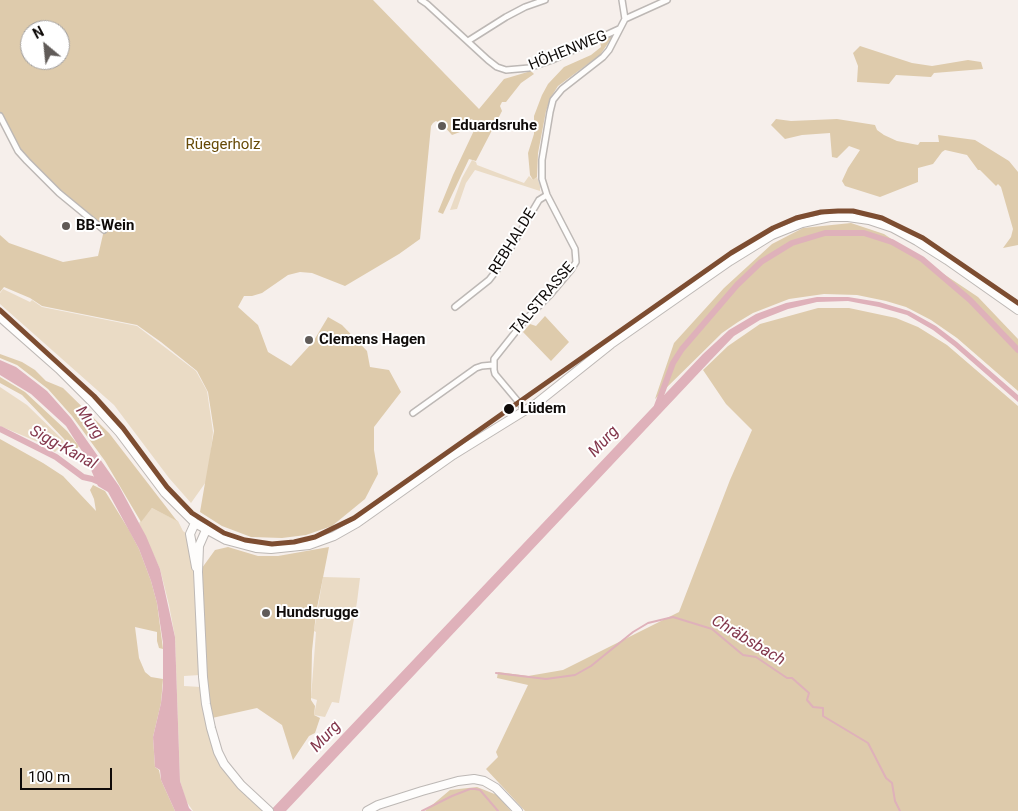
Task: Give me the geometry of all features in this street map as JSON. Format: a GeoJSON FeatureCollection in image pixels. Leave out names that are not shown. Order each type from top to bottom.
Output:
{"type":"FeatureCollection","features":[{"type":"Feature","properties":{"kind":"main road"},"geometry":{"type":"LineString","coordinates":[[0,317],[94,403],[120,433],[165,493],[195,523],[206,530],[240,544],[263,548],[296,548],[323,540],[357,523],[453,455],[526,411],[611,344],[737,256],[772,235],[811,221],[830,217],[848,217],[869,220],[893,228],[947,260],[1018,310]]}},
{"type":"Feature","properties":{"kind":"main road"},"geometry":{"type":"LineString","coordinates":[[195,523],[190,538],[198,572]]}},
{"type":"Feature","properties":{"kind":"main road"},"geometry":{"type":"LineString","coordinates":[[206,530],[200,546],[198,572],[206,704],[218,752],[231,774],[268,811]]}},
{"type":"Feature","properties":{"kind":"main road"},"geometry":{"type":"LineString","coordinates":[[367,811],[378,805],[474,778],[496,788],[518,811]]}},
{"type":"Feature","properties":{"kind":"street","name":"HÖHENWEG"},"geometry":{"type":"LineString","coordinates":[[421,0],[430,2],[468,42],[497,67],[506,70],[515,71],[529,68],[552,60],[620,29]]}},
{"type":"Feature","properties":{"kind":"street"},"geometry":{"type":"LineString","coordinates":[[468,42],[506,17],[525,7],[545,0]]}},
{"type":"Feature","properties":{"kind":"street"},"geometry":{"type":"LineString","coordinates":[[622,0],[625,19],[667,0]]}},
{"type":"Feature","properties":{"kind":"street","name":"TALSTRASSE"},"geometry":{"type":"LineString","coordinates":[[493,365],[498,354],[525,320],[550,295],[576,262],[575,249],[547,195],[542,179],[542,160],[553,100],[569,82],[603,57],[617,36],[625,19]]}},
{"type":"Feature","properties":{"kind":"street"},"geometry":{"type":"LineString","coordinates":[[0,116],[18,150],[27,161],[60,193],[104,230]]}},
{"type":"Feature","properties":{"kind":"street","name":"REBHALDE"},"geometry":{"type":"LineString","coordinates":[[455,307],[489,280],[500,266],[539,200],[547,195]]}},
{"type":"Feature","properties":{"kind":"street"},"geometry":{"type":"LineString","coordinates":[[413,413],[476,368],[493,365],[495,374],[526,411]]}},
{"type":"Feature","properties":{"kind":"shaded area"},"geometry":{"type":"Polygon","coordinates":[[[472,160],[477,165],[524,183],[529,176],[533,180],[537,177],[540,191],[475,170],[466,183],[457,209],[450,210],[462,178],[472,160]]]}},
{"type":"Feature","properties":{"kind":"shaded area"},"geometry":{"type":"Polygon","coordinates":[[[3,289],[30,302],[32,300],[42,307],[137,326],[196,371],[207,391],[213,432],[208,479],[191,503],[169,478],[114,405],[0,304],[0,293],[3,289]]]}},
{"type":"Feature","properties":{"kind":"shaded area"},"geometry":{"type":"Polygon","coordinates":[[[817,297],[848,297],[879,302],[909,311],[936,326],[957,342],[1018,395],[1018,402],[954,346],[933,330],[907,315],[848,301],[817,302],[788,309],[760,320],[734,336],[286,811],[270,811],[703,354],[729,330],[756,314],[786,303],[817,297]]]}},
{"type":"Feature","properties":{"kind":"shaded area"},"geometry":{"type":"Polygon","coordinates":[[[0,360],[16,367],[47,391],[71,418],[119,486],[146,536],[160,569],[175,637],[180,781],[189,808],[192,811],[175,811],[161,780],[160,770],[155,767],[153,737],[163,685],[163,643],[157,603],[139,549],[108,492],[98,486],[85,456],[66,426],[31,394],[0,375],[0,360]]]}},
{"type":"Feature","properties":{"kind":"shaded area"},"geometry":{"type":"Polygon","coordinates":[[[0,387],[27,405],[63,440],[64,443],[55,452],[38,442],[0,426],[0,387]]]}},
{"type":"Feature","properties":{"kind":"shaded area"},"geometry":{"type":"Polygon","coordinates":[[[152,508],[178,521],[183,531],[187,534],[197,584],[200,675],[184,676],[184,686],[201,687],[207,724],[236,784],[263,811],[193,811],[186,801],[180,781],[175,637],[160,569],[139,523],[152,508]]]}},
{"type":"Feature","properties":{"kind":"shaded area"},"geometry":{"type":"Polygon","coordinates":[[[323,577],[360,578],[339,703],[332,702],[325,717],[314,715],[317,700],[311,698],[316,632],[314,631],[323,577]]]}},
{"type":"Feature","properties":{"kind":"green space","name":"Rüegerholz"},"geometry":{"type":"Polygon","coordinates":[[[0,0],[373,0],[479,109],[504,79],[531,71],[534,74],[521,83],[506,102],[502,102],[500,106],[502,111],[476,161],[469,159],[443,214],[438,212],[478,122],[471,119],[460,132],[452,135],[442,124],[436,121],[433,123],[431,126],[420,239],[399,254],[345,286],[312,273],[300,272],[288,275],[262,293],[244,296],[238,307],[258,325],[268,352],[291,366],[313,342],[328,317],[342,325],[367,351],[370,367],[389,370],[401,392],[374,427],[374,450],[378,474],[365,499],[332,526],[306,535],[282,538],[251,537],[222,526],[200,512],[214,431],[208,392],[197,371],[161,342],[137,325],[42,306],[30,298],[4,287],[0,292],[0,235],[9,243],[63,262],[98,256],[104,230],[59,193],[18,151],[0,116],[0,0]]]}},
{"type":"Feature","properties":{"kind":"green space"},"geometry":{"type":"Polygon","coordinates":[[[615,33],[600,55],[558,86],[551,97],[546,111],[538,153],[537,177],[533,180],[530,175],[528,153],[534,134],[534,116],[548,84],[564,67],[591,55],[601,47],[600,41],[615,33]]]}},
{"type":"Feature","properties":{"kind":"green space"},"geometry":{"type":"Polygon","coordinates":[[[860,46],[912,63],[932,66],[968,60],[981,62],[983,69],[934,73],[931,77],[896,75],[889,84],[857,82],[858,66],[853,53],[860,46]]]}},
{"type":"Feature","properties":{"kind":"green space"},"geometry":{"type":"Polygon","coordinates":[[[776,119],[791,121],[837,119],[875,125],[877,130],[884,135],[897,141],[918,145],[920,142],[939,142],[938,135],[975,140],[1009,161],[1018,172],[1018,245],[1003,248],[1011,237],[1013,229],[1001,187],[998,184],[996,186],[978,170],[967,155],[945,150],[933,164],[918,168],[918,182],[880,197],[845,186],[842,181],[860,150],[849,146],[837,158],[832,157],[830,133],[802,135],[785,139],[771,125],[776,119]]]}},
{"type":"Feature","properties":{"kind":"green space"},"geometry":{"type":"Polygon","coordinates":[[[851,223],[884,234],[978,297],[1018,339],[1018,391],[957,338],[931,320],[906,307],[857,295],[824,294],[789,299],[753,313],[738,322],[722,333],[655,399],[674,343],[724,288],[772,244],[803,228],[851,223]]]}},
{"type":"Feature","properties":{"kind":"green space"},"geometry":{"type":"Polygon","coordinates":[[[818,308],[849,308],[896,318],[918,327],[947,345],[1018,406],[1018,811],[525,811],[486,769],[498,757],[496,752],[528,685],[497,678],[498,672],[528,676],[563,670],[679,612],[730,480],[752,430],[726,404],[703,370],[728,346],[760,324],[818,308]]]}},
{"type":"Feature","properties":{"kind":"green space"},"geometry":{"type":"Polygon","coordinates":[[[545,316],[569,342],[551,361],[523,332],[530,324],[536,326],[545,316]]]}},
{"type":"Feature","properties":{"kind":"green space"},"geometry":{"type":"Polygon","coordinates":[[[0,354],[22,362],[35,370],[46,381],[63,388],[109,433],[177,521],[152,508],[141,522],[105,461],[72,416],[48,389],[17,365],[0,358],[0,354]]]}},
{"type":"Feature","properties":{"kind":"green space"},"geometry":{"type":"Polygon","coordinates":[[[0,377],[25,392],[67,431],[79,446],[76,450],[70,448],[64,439],[22,395],[0,383],[0,377]]]}},
{"type":"Feature","properties":{"kind":"green space"},"geometry":{"type":"Polygon","coordinates":[[[0,439],[63,476],[96,511],[90,490],[93,485],[105,491],[139,549],[157,603],[163,649],[159,648],[157,632],[135,627],[139,658],[145,672],[151,677],[163,679],[161,703],[153,737],[155,767],[159,770],[161,780],[175,811],[0,811],[0,439]]]}},
{"type":"Feature","properties":{"kind":"green space"},"geometry":{"type":"Polygon","coordinates":[[[228,547],[258,556],[278,556],[329,547],[316,613],[312,651],[311,700],[315,706],[314,715],[320,718],[315,733],[309,736],[293,760],[282,725],[257,708],[212,718],[206,678],[202,568],[215,550],[228,547]]]}},
{"type":"Feature","properties":{"kind":"green space"},"geometry":{"type":"Polygon","coordinates":[[[477,787],[497,795],[511,811],[425,811],[450,790],[477,787]]]}},
{"type":"Feature","properties":{"kind":"waterway"},"geometry":{"type":"LineString","coordinates":[[657,406],[673,363],[682,349],[737,285],[761,262],[792,243],[825,233],[864,233],[892,242],[922,259],[970,300],[1018,350]]}},
{"type":"Feature","properties":{"kind":"waterway","name":"Sigg-Kanal"},"geometry":{"type":"LineString","coordinates":[[0,429],[56,457],[83,477],[104,484]]}},
{"type":"Feature","properties":{"kind":"waterway","name":"Chräbsbach"},"geometry":{"type":"LineString","coordinates":[[496,673],[546,679],[575,675],[591,666],[633,632],[648,623],[673,617],[712,629],[743,655],[756,657],[787,678],[792,678],[809,693],[807,700],[813,707],[823,708],[823,716],[868,743],[886,778],[892,783],[895,801],[900,811]]}},
{"type":"Feature","properties":{"kind":"waterway"},"geometry":{"type":"LineString","coordinates":[[422,811],[470,789],[480,790],[498,811]]}},
{"type":"Feature","properties":{"kind":"transit line"},"geometry":{"type":"LineString","coordinates":[[0,310],[94,396],[123,428],[167,487],[192,513],[224,533],[245,540],[272,544],[294,542],[315,537],[354,518],[731,253],[773,228],[796,218],[821,212],[838,211],[853,211],[882,218],[923,238],[1018,303]]}},
{"type":"Feature","properties":{"kind":"place","name":"Eduardsruhe"},"geometry":{"type":"Point","coordinates":[442,126]}},
{"type":"Feature","properties":{"kind":"place","name":"BB-Wein"},"geometry":{"type":"Point","coordinates":[66,226]}},
{"type":"Feature","properties":{"kind":"place","name":"Clemens Hagen"},"geometry":{"type":"Point","coordinates":[309,340]}},
{"type":"Feature","properties":{"kind":"place","name":"Lüdem"},"geometry":{"type":"Point","coordinates":[509,409]}},
{"type":"Feature","properties":{"kind":"place","name":"Hundsrugge"},"geometry":{"type":"Point","coordinates":[266,613]}},
{"type":"Feature","properties":{"kind":"water label","name":"Murg"},"geometry":{"type":"Point","coordinates":[89,423]}},
{"type":"Feature","properties":{"kind":"water label","name":"Murg"},"geometry":{"type":"Point","coordinates":[604,442]}},
{"type":"Feature","properties":{"kind":"water label","name":"Murg"},"geometry":{"type":"Point","coordinates":[326,737]}}]}
